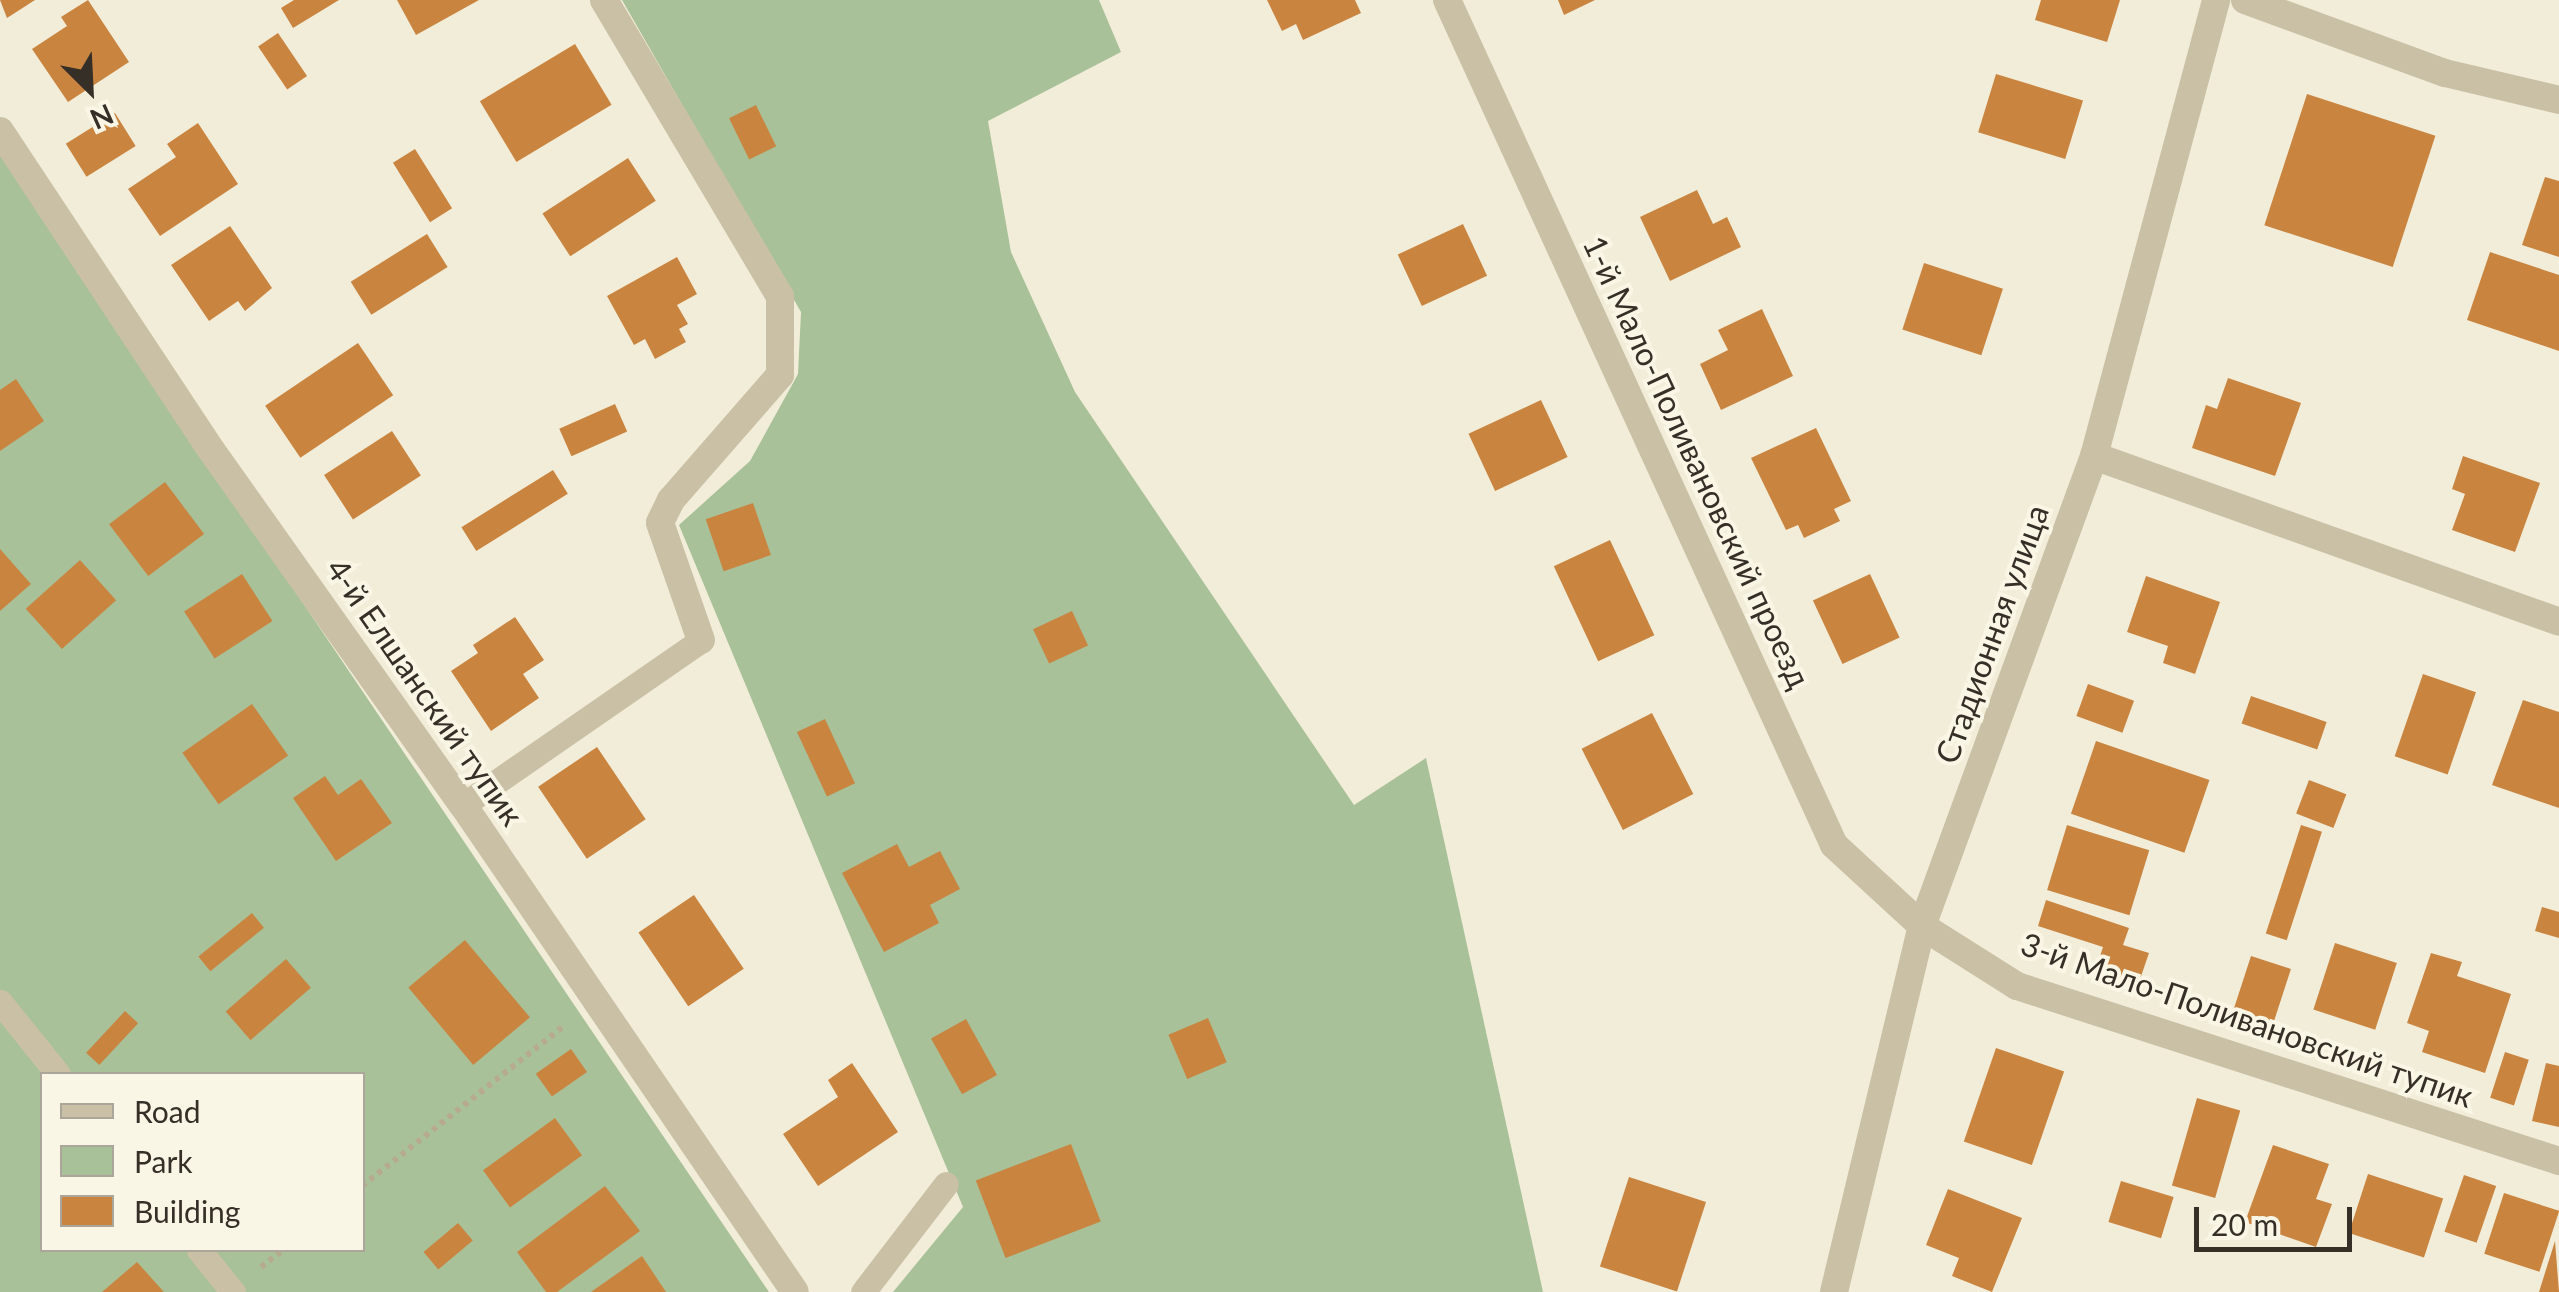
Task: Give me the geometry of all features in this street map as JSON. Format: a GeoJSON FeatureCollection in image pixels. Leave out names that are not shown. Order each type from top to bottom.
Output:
{"type":"FeatureCollection","features":[{"type":"Feature","properties":{"kind":"street"},"geometry":{"type":"LineString","coordinates":[[604,0],[780,296],[780,376],[671,500],[660,523],[701,640]]}},
{"type":"Feature","properties":{"kind":"street","name":"1-й Мало-Поливановский проезд"},"geometry":{"type":"LineString","coordinates":[[1447,0],[1834,845],[1922,926]]}},
{"type":"Feature","properties":{"kind":"street","name":"Стадионная улица"},"geometry":{"type":"LineString","coordinates":[[1834,1292],[1922,926],[2094,456],[2216,0]]}},
{"type":"Feature","properties":{"kind":"street"},"geometry":{"type":"LineString","coordinates":[[2245,0],[2445,73],[2559,100]]}},
{"type":"Feature","properties":{"kind":"street","name":"4-й Елшанский тупик"},"geometry":{"type":"LineString","coordinates":[[0,130],[207,444],[463,805],[593,1002],[795,1292]]}},
{"type":"Feature","properties":{"kind":"street"},"geometry":{"type":"LineString","coordinates":[[2094,456],[2559,622]]}},
{"type":"Feature","properties":{"kind":"street","name":"3-й Мало-Поливановский тупик"},"geometry":{"type":"LineString","coordinates":[[1922,926],[2017,986],[2559,1161]]}},
{"type":"Feature","properties":{"kind":"lane"},"geometry":{"type":"LineString","coordinates":[[463,805],[701,640]]}},
{"type":"Feature","properties":{"kind":"lane"},"geometry":{"type":"LineString","coordinates":[[0,1002],[56,1072]]}},
{"type":"Feature","properties":{"kind":"lane"},"geometry":{"type":"LineString","coordinates":[[862,1292],[946,1184]]}},
{"type":"Feature","properties":{"kind":"lane"},"geometry":{"type":"LineString","coordinates":[[201,1252],[233,1292]]}},
{"type":"Feature","properties":{"kind":"path"},"geometry":{"type":"LineString","coordinates":[[365,1184],[593,1002]]}},
{"type":"Feature","properties":{"kind":"green space"},"geometry":{"type":"Polygon","coordinates":[[[622,0],[1099,0],[1121,52],[988,121],[1011,252],[1075,392],[1354,805],[1426,758],[1543,1292],[893,1292],[963,1207],[679,525],[750,461],[798,374],[801,312],[622,0]]]}},
{"type":"Feature","properties":{"kind":"green space"},"geometry":{"type":"Polygon","coordinates":[[[0,154],[769,1292],[0,1292],[0,154]]]}},
{"type":"Feature","properties":{"kind":"building"},"geometry":{"type":"Polygon","coordinates":[[[0,0],[35,0],[7,18],[0,0]]]}},
{"type":"Feature","properties":{"kind":"building"},"geometry":{"type":"Polygon","coordinates":[[[88,0],[129,62],[68,102],[32,49],[67,26],[61,17],[88,0]]]}},
{"type":"Feature","properties":{"kind":"building"},"geometry":{"type":"Polygon","coordinates":[[[294,0],[339,0],[293,28],[281,8],[294,0]]]}},
{"type":"Feature","properties":{"kind":"building"},"geometry":{"type":"Polygon","coordinates":[[[397,0],[479,0],[416,35],[397,0]]]}},
{"type":"Feature","properties":{"kind":"building"},"geometry":{"type":"Polygon","coordinates":[[[1267,0],[1355,0],[1361,13],[1303,40],[1296,24],[1282,31],[1267,0]]]}},
{"type":"Feature","properties":{"kind":"building"},"geometry":{"type":"Polygon","coordinates":[[[1558,0],[1595,0],[1564,15],[1558,0]]]}},
{"type":"Feature","properties":{"kind":"building"},"geometry":{"type":"Polygon","coordinates":[[[2041,0],[2120,0],[2107,42],[2035,20],[2041,0]]]}},
{"type":"Feature","properties":{"kind":"building"},"geometry":{"type":"Polygon","coordinates":[[[278,33],[307,76],[287,90],[258,46],[278,33]]]}},
{"type":"Feature","properties":{"kind":"building"},"geometry":{"type":"Polygon","coordinates":[[[575,44],[612,105],[516,162],[480,101],[575,44]]]}},
{"type":"Feature","properties":{"kind":"building"},"geometry":{"type":"Polygon","coordinates":[[[1996,74],[2083,101],[2065,159],[1978,132],[1996,74]]]}},
{"type":"Feature","properties":{"kind":"building"},"geometry":{"type":"Polygon","coordinates":[[[2307,94],[2435,136],[2393,267],[2264,225],[2307,94]]]}},
{"type":"Feature","properties":{"kind":"building"},"geometry":{"type":"Polygon","coordinates":[[[756,105],[776,146],[749,159],[729,118],[756,105]]]}},
{"type":"Feature","properties":{"kind":"building"},"geometry":{"type":"Polygon","coordinates":[[[115,113],[136,146],[86,177],[66,144],[115,113]]]}},
{"type":"Feature","properties":{"kind":"building"},"geometry":{"type":"Polygon","coordinates":[[[198,123],[238,184],[160,236],[128,189],[176,157],[167,144],[198,123]]]}},
{"type":"Feature","properties":{"kind":"building"},"geometry":{"type":"Polygon","coordinates":[[[415,149],[452,208],[430,222],[393,163],[415,149]]]}},
{"type":"Feature","properties":{"kind":"building"},"geometry":{"type":"Polygon","coordinates":[[[628,158],[656,201],[570,256],[542,214],[628,158]]]}},
{"type":"Feature","properties":{"kind":"building"},"geometry":{"type":"Polygon","coordinates":[[[2545,177],[2559,181],[2559,257],[2522,245],[2545,177]]]}},
{"type":"Feature","properties":{"kind":"building"},"geometry":{"type":"Polygon","coordinates":[[[1697,190],[1713,224],[1727,217],[1741,247],[1670,281],[1640,217],[1697,190]]]}},
{"type":"Feature","properties":{"kind":"building"},"geometry":{"type":"Polygon","coordinates":[[[1463,224],[1487,276],[1422,306],[1398,254],[1463,224]]]}},
{"type":"Feature","properties":{"kind":"building"},"geometry":{"type":"Polygon","coordinates":[[[230,226],[272,288],[245,311],[238,301],[209,321],[171,265],[230,226]]]}},
{"type":"Feature","properties":{"kind":"building"},"geometry":{"type":"Polygon","coordinates":[[[427,234],[448,267],[371,315],[351,282],[427,234]]]}},
{"type":"Feature","properties":{"kind":"building"},"geometry":{"type":"Polygon","coordinates":[[[2490,252],[2559,275],[2559,351],[2467,320],[2490,252]]]}},
{"type":"Feature","properties":{"kind":"building"},"geometry":{"type":"Polygon","coordinates":[[[677,257],[697,294],[677,305],[688,324],[679,329],[686,342],[655,359],[645,339],[634,345],[607,296],[677,257]]]}},
{"type":"Feature","properties":{"kind":"building"},"geometry":{"type":"Polygon","coordinates":[[[1924,263],[2003,289],[1981,355],[1902,330],[1924,263]]]}},
{"type":"Feature","properties":{"kind":"building"},"geometry":{"type":"Polygon","coordinates":[[[1762,309],[1793,376],[1721,410],[1700,364],[1728,350],[1718,330],[1762,309]]]}},
{"type":"Feature","properties":{"kind":"building"},"geometry":{"type":"Polygon","coordinates":[[[358,343],[393,395],[300,458],[265,406],[358,343]]]}},
{"type":"Feature","properties":{"kind":"building"},"geometry":{"type":"Polygon","coordinates":[[[2228,378],[2301,403],[2275,476],[2192,448],[2206,405],[2217,409],[2228,378]]]}},
{"type":"Feature","properties":{"kind":"building"},"geometry":{"type":"Polygon","coordinates":[[[16,379],[44,421],[0,451],[0,390],[16,379]]]}},
{"type":"Feature","properties":{"kind":"building"},"geometry":{"type":"Polygon","coordinates":[[[1541,400],[1568,457],[1495,491],[1468,434],[1541,400]]]}},
{"type":"Feature","properties":{"kind":"building"},"geometry":{"type":"Polygon","coordinates":[[[615,404],[627,431],[571,456],[559,429],[615,404]]]}},
{"type":"Feature","properties":{"kind":"building"},"geometry":{"type":"Polygon","coordinates":[[[1816,428],[1851,501],[1834,509],[1840,521],[1804,538],[1798,525],[1786,530],[1751,458],[1816,428]]]}},
{"type":"Feature","properties":{"kind":"building"},"geometry":{"type":"Polygon","coordinates":[[[392,431],[421,475],[353,520],[324,475],[392,431]]]}},
{"type":"Feature","properties":{"kind":"building"},"geometry":{"type":"Polygon","coordinates":[[[2463,456],[2540,483],[2515,552],[2452,530],[2465,494],[2452,489],[2463,456]]]}},
{"type":"Feature","properties":{"kind":"building"},"geometry":{"type":"Polygon","coordinates":[[[553,470],[568,494],[476,551],[461,527],[553,470]]]}},
{"type":"Feature","properties":{"kind":"building"},"geometry":{"type":"Polygon","coordinates":[[[165,482],[204,534],[148,576],[109,524],[165,482]]]}},
{"type":"Feature","properties":{"kind":"building"},"geometry":{"type":"Polygon","coordinates":[[[753,503],[771,555],[724,571],[706,519],[753,503]]]}},
{"type":"Feature","properties":{"kind":"building"},"geometry":{"type":"Polygon","coordinates":[[[1610,540],[1654,635],[1598,661],[1554,566],[1610,540]]]}},
{"type":"Feature","properties":{"kind":"building"},"geometry":{"type":"Polygon","coordinates":[[[0,549],[31,584],[0,611],[0,549]]]}},
{"type":"Feature","properties":{"kind":"building"},"geometry":{"type":"Polygon","coordinates":[[[80,560],[116,600],[62,649],[26,609],[80,560]]]}},
{"type":"Feature","properties":{"kind":"building"},"geometry":{"type":"Polygon","coordinates":[[[242,574],[272,621],[215,659],[184,612],[242,574]]]}},
{"type":"Feature","properties":{"kind":"building"},"geometry":{"type":"Polygon","coordinates":[[[1870,574],[1900,637],[1842,664],[1813,601],[1870,574]]]}},
{"type":"Feature","properties":{"kind":"building"},"geometry":{"type":"Polygon","coordinates":[[[2146,576],[2220,602],[2195,674],[2163,663],[2168,646],[2127,632],[2146,576]]]}},
{"type":"Feature","properties":{"kind":"building"},"geometry":{"type":"Polygon","coordinates":[[[1072,611],[1088,645],[1049,664],[1033,629],[1072,611]]]}},
{"type":"Feature","properties":{"kind":"building"},"geometry":{"type":"Polygon","coordinates":[[[515,617],[544,660],[523,674],[539,698],[491,731],[451,671],[478,653],[473,645],[515,617]]]}},
{"type":"Feature","properties":{"kind":"building"},"geometry":{"type":"Polygon","coordinates":[[[2423,674],[2476,692],[2448,774],[2395,756],[2423,674]]]}},
{"type":"Feature","properties":{"kind":"building"},"geometry":{"type":"Polygon","coordinates":[[[2088,684],[2134,701],[2122,733],[2076,716],[2088,684]]]}},
{"type":"Feature","properties":{"kind":"building"},"geometry":{"type":"Polygon","coordinates":[[[2251,696],[2327,722],[2317,749],[2242,723],[2251,696]]]}},
{"type":"Feature","properties":{"kind":"building"},"geometry":{"type":"Polygon","coordinates":[[[2523,700],[2559,712],[2559,808],[2492,785],[2523,700]]]}},
{"type":"Feature","properties":{"kind":"building"},"geometry":{"type":"Polygon","coordinates":[[[252,704],[288,756],[219,804],[182,753],[252,704]]]}},
{"type":"Feature","properties":{"kind":"building"},"geometry":{"type":"Polygon","coordinates":[[[1652,713],[1693,794],[1623,830],[1582,749],[1652,713]]]}},
{"type":"Feature","properties":{"kind":"building"},"geometry":{"type":"Polygon","coordinates":[[[825,719],[855,783],[827,796],[797,732],[825,719]]]}},
{"type":"Feature","properties":{"kind":"building"},"geometry":{"type":"Polygon","coordinates":[[[2096,741],[2209,780],[2184,853],[2071,814],[2096,741]]]}},
{"type":"Feature","properties":{"kind":"building"},"geometry":{"type":"Polygon","coordinates":[[[597,747],[646,819],[587,859],[538,787],[597,747]]]}},
{"type":"Feature","properties":{"kind":"building"},"geometry":{"type":"Polygon","coordinates":[[[325,776],[338,795],[361,779],[392,823],[336,861],[293,798],[325,776]]]}},
{"type":"Feature","properties":{"kind":"building"},"geometry":{"type":"Polygon","coordinates":[[[2309,780],[2346,794],[2333,828],[2296,814],[2309,780]]]}},
{"type":"Feature","properties":{"kind":"building"},"geometry":{"type":"Polygon","coordinates":[[[2067,825],[2149,850],[2129,915],[2047,890],[2067,825]]]}},
{"type":"Feature","properties":{"kind":"building"},"geometry":{"type":"Polygon","coordinates":[[[2301,825],[2322,832],[2287,940],[2266,933],[2301,825]]]}},
{"type":"Feature","properties":{"kind":"building"},"geometry":{"type":"Polygon","coordinates":[[[897,844],[909,867],[940,851],[960,889],[930,905],[939,923],[884,952],[842,873],[897,844]]]}},
{"type":"Feature","properties":{"kind":"building"},"geometry":{"type":"Polygon","coordinates":[[[694,895],[744,969],[688,1006],[638,932],[694,895]]]}},
{"type":"Feature","properties":{"kind":"building"},"geometry":{"type":"Polygon","coordinates":[[[2046,900],[2129,928],[2123,945],[2149,953],[2136,991],[2093,978],[2103,947],[2038,926],[2046,900]]]}},
{"type":"Feature","properties":{"kind":"building"},"geometry":{"type":"Polygon","coordinates":[[[2542,907],[2559,912],[2559,938],[2535,931],[2542,907]]]}},
{"type":"Feature","properties":{"kind":"building"},"geometry":{"type":"Polygon","coordinates":[[[252,913],[264,928],[210,971],[198,956],[252,913]]]}},
{"type":"Feature","properties":{"kind":"building"},"geometry":{"type":"Polygon","coordinates":[[[465,940],[530,1017],[473,1065],[408,988],[465,940]]]}},
{"type":"Feature","properties":{"kind":"building"},"geometry":{"type":"Polygon","coordinates":[[[2335,943],[2397,963],[2375,1030],[2313,1010],[2335,943]]]}},
{"type":"Feature","properties":{"kind":"building"},"geometry":{"type":"Polygon","coordinates":[[[2431,953],[2462,962],[2457,976],[2511,994],[2485,1073],[2422,1052],[2429,1031],[2407,1023],[2431,953]]]}},
{"type":"Feature","properties":{"kind":"building"},"geometry":{"type":"Polygon","coordinates":[[[2251,956],[2291,969],[2271,1030],[2231,1017],[2251,956]]]}},
{"type":"Feature","properties":{"kind":"building"},"geometry":{"type":"Polygon","coordinates":[[[286,959],[311,988],[251,1040],[226,1011],[286,959]]]}},
{"type":"Feature","properties":{"kind":"building"},"geometry":{"type":"Polygon","coordinates":[[[125,1011],[138,1023],[99,1065],[86,1053],[125,1011]]]}},
{"type":"Feature","properties":{"kind":"building"},"geometry":{"type":"Polygon","coordinates":[[[1208,1018],[1227,1062],[1187,1079],[1168,1035],[1208,1018]]]}},
{"type":"Feature","properties":{"kind":"building"},"geometry":{"type":"Polygon","coordinates":[[[966,1019],[997,1075],[962,1094],[931,1038],[966,1019]]]}},
{"type":"Feature","properties":{"kind":"building"},"geometry":{"type":"Polygon","coordinates":[[[1996,1048],[2064,1071],[2032,1165],[1964,1142],[1996,1048]]]}},
{"type":"Feature","properties":{"kind":"building"},"geometry":{"type":"Polygon","coordinates":[[[571,1049],[587,1072],[552,1097],[536,1074],[571,1049]]]}},
{"type":"Feature","properties":{"kind":"building"},"geometry":{"type":"Polygon","coordinates":[[[2505,1052],[2529,1060],[2514,1105],[2490,1098],[2505,1052]]]}},
{"type":"Feature","properties":{"kind":"building"},"geometry":{"type":"Polygon","coordinates":[[[852,1063],[898,1132],[818,1186],[783,1134],[838,1097],[828,1080],[852,1063]]]}},
{"type":"Feature","properties":{"kind":"building"},"geometry":{"type":"Polygon","coordinates":[[[2546,1063],[2559,1066],[2559,1127],[2532,1121],[2546,1063]]]}},
{"type":"Feature","properties":{"kind":"building"},"geometry":{"type":"Polygon","coordinates":[[[2197,1098],[2240,1110],[2215,1198],[2172,1185],[2197,1098]]]}},
{"type":"Feature","properties":{"kind":"building"},"geometry":{"type":"Polygon","coordinates":[[[555,1118],[582,1155],[510,1208],[483,1170],[555,1118]]]}},
{"type":"Feature","properties":{"kind":"building"},"geometry":{"type":"Polygon","coordinates":[[[1071,1144],[1101,1221],[1006,1258],[976,1181],[1071,1144]]]}},
{"type":"Feature","properties":{"kind":"building"},"geometry":{"type":"Polygon","coordinates":[[[2273,1145],[2329,1164],[2316,1199],[2332,1204],[2316,1247],[2245,1222],[2273,1145]]]}},
{"type":"Feature","properties":{"kind":"building"},"geometry":{"type":"Polygon","coordinates":[[[2368,1174],[2443,1198],[2424,1257],[2349,1233],[2368,1174]]]}},
{"type":"Feature","properties":{"kind":"building"},"geometry":{"type":"Polygon","coordinates":[[[2464,1175],[2496,1186],[2477,1243],[2444,1232],[2464,1175]]]}},
{"type":"Feature","properties":{"kind":"building"},"geometry":{"type":"Polygon","coordinates":[[[1629,1177],[1706,1202],[1677,1291],[1600,1266],[1629,1177]]]}},
{"type":"Feature","properties":{"kind":"building"},"geometry":{"type":"Polygon","coordinates":[[[2121,1181],[2174,1197],[2161,1238],[2108,1222],[2121,1181]]]}},
{"type":"Feature","properties":{"kind":"building"},"geometry":{"type":"Polygon","coordinates":[[[605,1186],[640,1231],[557,1292],[546,1292],[517,1252],[605,1186]]]}},
{"type":"Feature","properties":{"kind":"building"},"geometry":{"type":"Polygon","coordinates":[[[1948,1189],[2022,1218],[1992,1292],[1952,1276],[1959,1258],[1926,1245],[1948,1189]]]}},
{"type":"Feature","properties":{"kind":"building"},"geometry":{"type":"Polygon","coordinates":[[[2504,1193],[2559,1211],[2539,1272],[2484,1254],[2504,1193]]]}},
{"type":"Feature","properties":{"kind":"building"},"geometry":{"type":"Polygon","coordinates":[[[458,1223],[473,1241],[438,1270],[424,1252],[458,1223]]]}},
{"type":"Feature","properties":{"kind":"building"},"geometry":{"type":"Polygon","coordinates":[[[2555,1241],[2559,1292],[2539,1292],[2555,1241]]]}},
{"type":"Feature","properties":{"kind":"building"},"geometry":{"type":"Polygon","coordinates":[[[642,1256],[666,1292],[591,1292],[642,1256]]]}},
{"type":"Feature","properties":{"kind":"building"},"geometry":{"type":"Polygon","coordinates":[[[137,1262],[164,1292],[102,1292],[137,1262]]]}}]}
